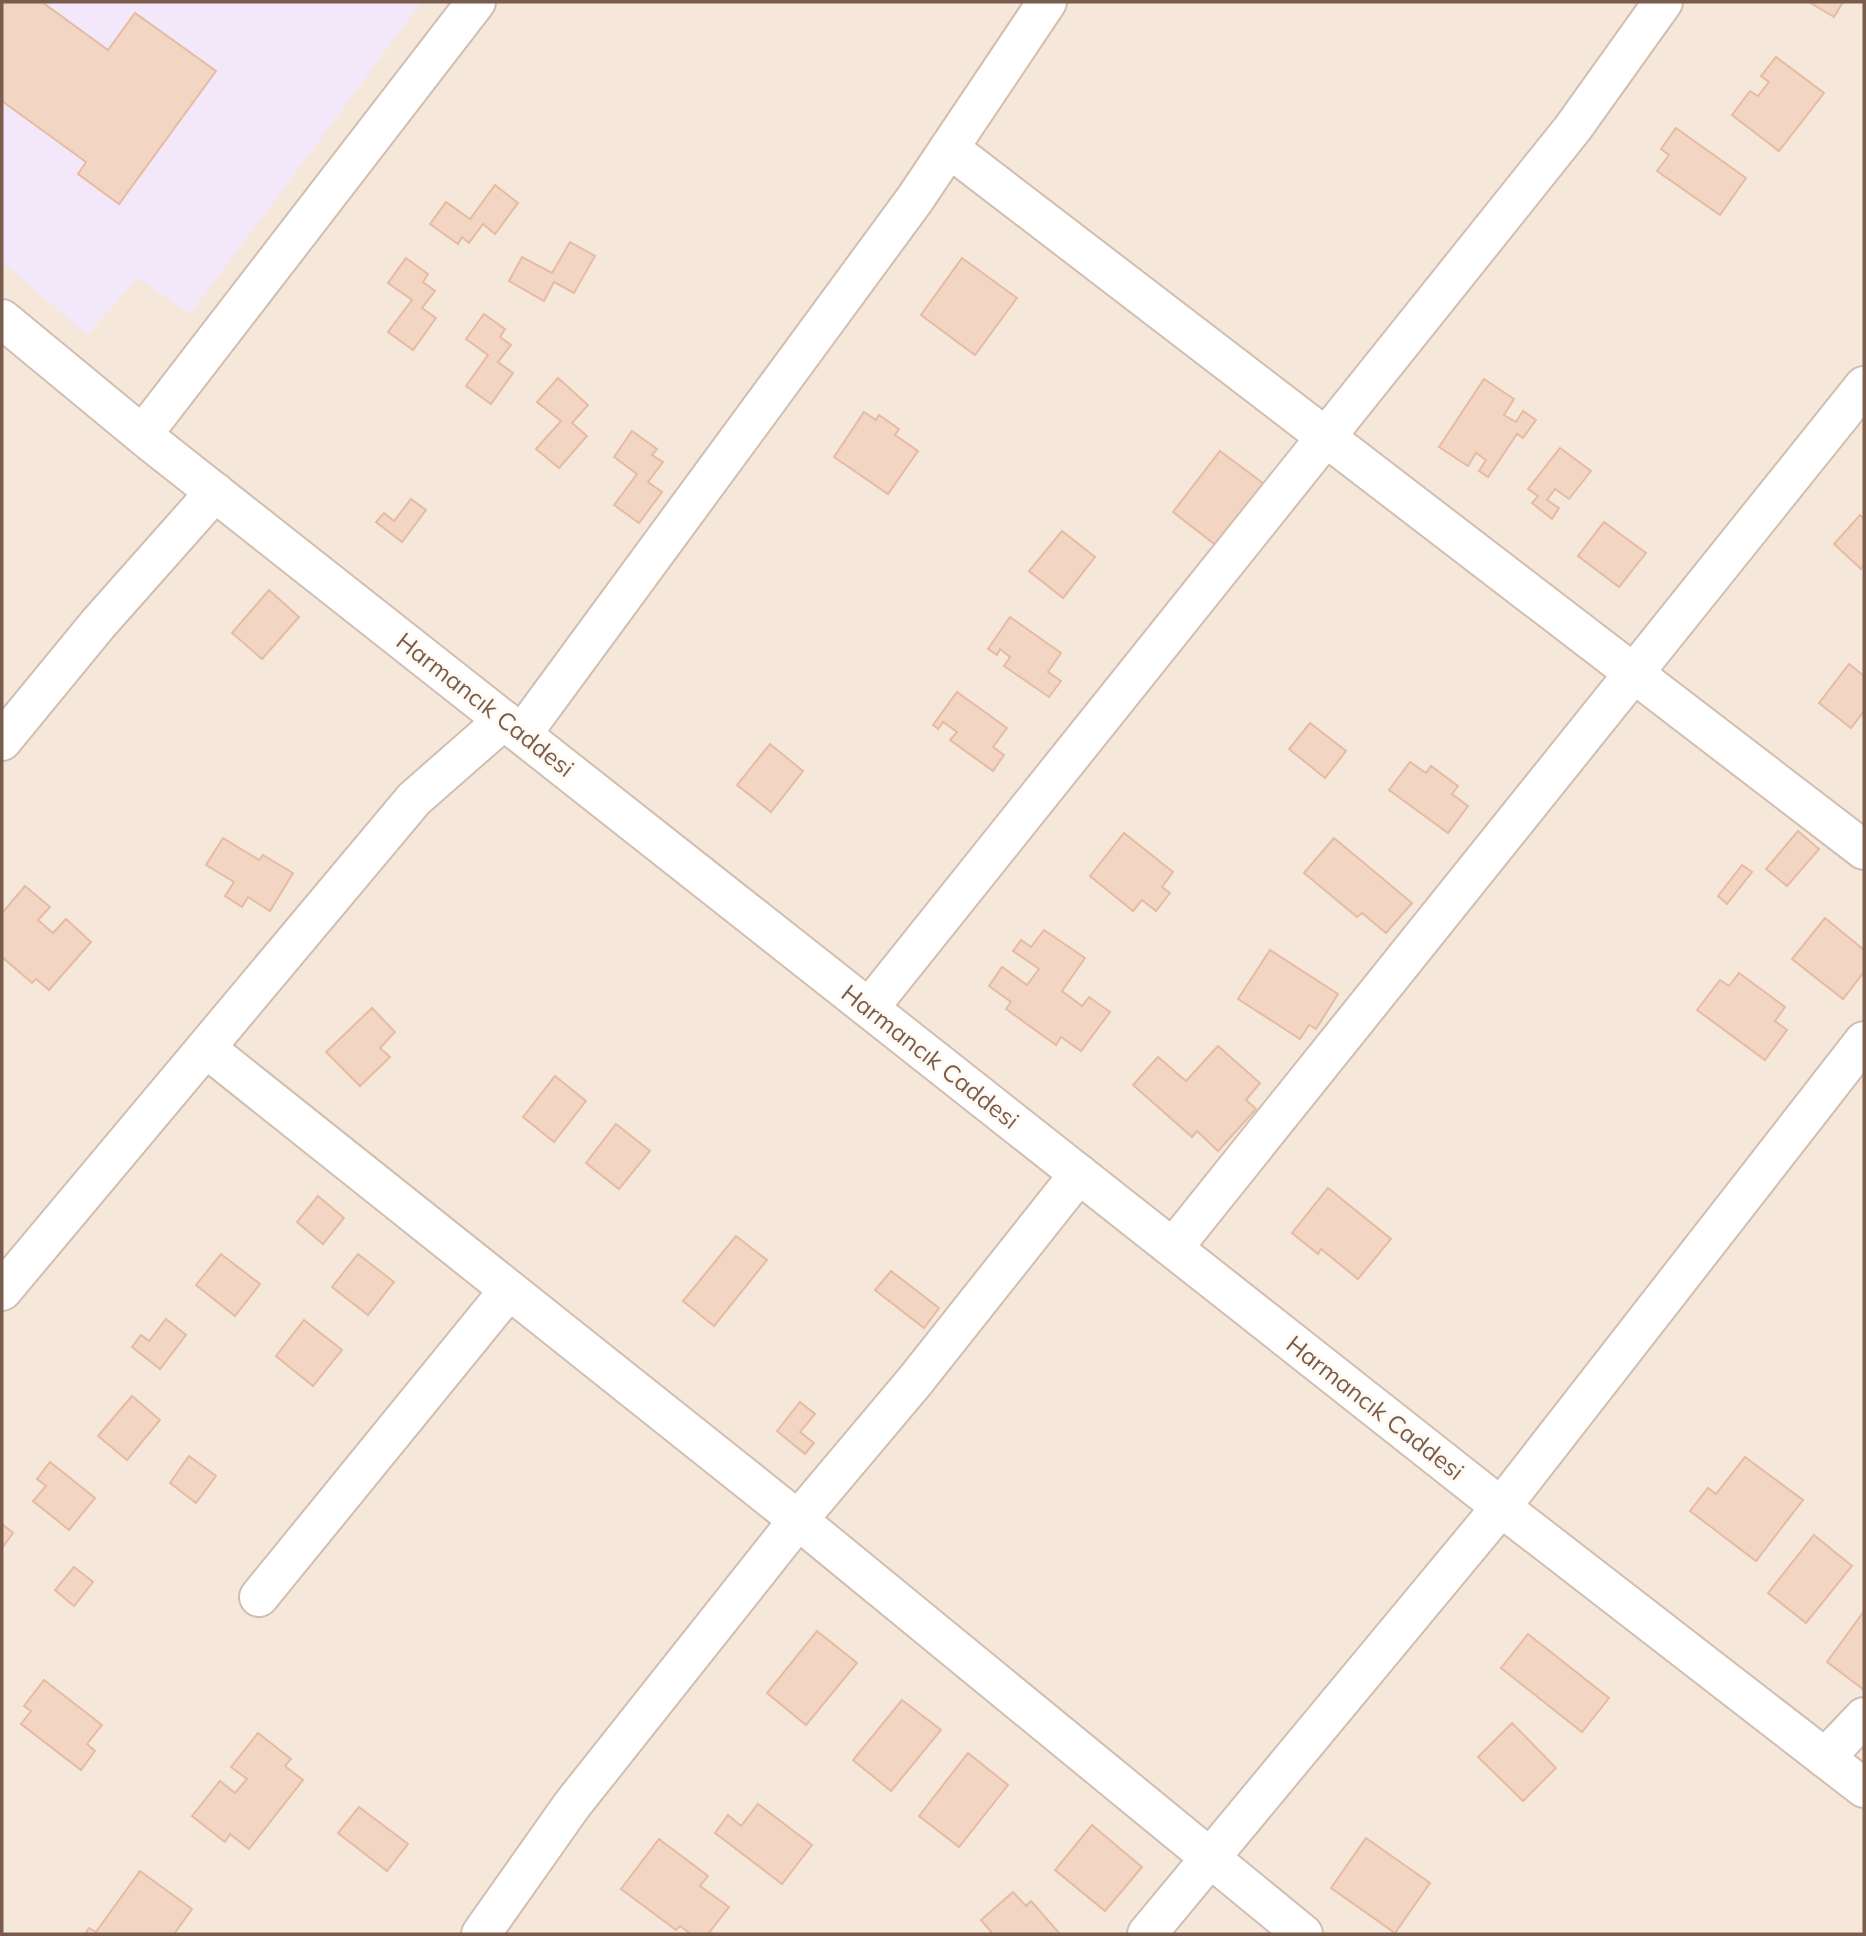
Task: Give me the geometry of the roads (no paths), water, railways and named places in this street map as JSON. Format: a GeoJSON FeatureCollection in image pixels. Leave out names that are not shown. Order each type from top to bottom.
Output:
{"type":"FeatureCollection","features":[{"type":"Feature","properties":{"kind":"street"},"geometry":{"type":"LineString","coordinates":[[144,434],[476,2]]}},
{"type":"Feature","properties":{"kind":"street"},"geometry":{"type":"LineString","coordinates":[[2,1290],[207,1049],[414,799],[513,727],[949,148],[1047,2]]}},
{"type":"Feature","properties":{"kind":"street"},"geometry":{"type":"LineString","coordinates":[[869,1009],[1573,128],[1663,2]]}},
{"type":"Feature","properties":{"kind":"street"},"geometry":{"type":"LineString","coordinates":[[949,148],[1632,675],[1864,850]]}},
{"type":"Feature","properties":{"kind":"street","name":"Harmancık Caddesi"},"geometry":{"type":"LineString","coordinates":[[2,319],[215,492],[869,1009],[1501,1507],[1864,1788]]}},
{"type":"Feature","properties":{"kind":"street"},"geometry":{"type":"LineString","coordinates":[[1173,1248],[1864,386]]}},
{"type":"Feature","properties":{"kind":"street"},"geometry":{"type":"LineString","coordinates":[[2,741],[98,624],[215,492]]}},
{"type":"Feature","properties":{"kind":"street"},"geometry":{"type":"LineString","coordinates":[[1147,1934],[1501,1507],[1864,1041]]}},
{"type":"Feature","properties":{"kind":"street"},"geometry":{"type":"LineString","coordinates":[[207,1049],[798,1520],[1303,1934]]}},
{"type":"Feature","properties":{"kind":"street"},"geometry":{"type":"LineString","coordinates":[[481,1934],[572,1805],[798,1520],[915,1381],[1079,1174]]}},
{"type":"Feature","properties":{"kind":"street"},"geometry":{"type":"LineString","coordinates":[[259,1597],[509,1290]]}},
{"type":"Feature","properties":{"kind":"street"},"geometry":{"type":"LineString","coordinates":[[1825,1758],[1864,1717]]}}]}
